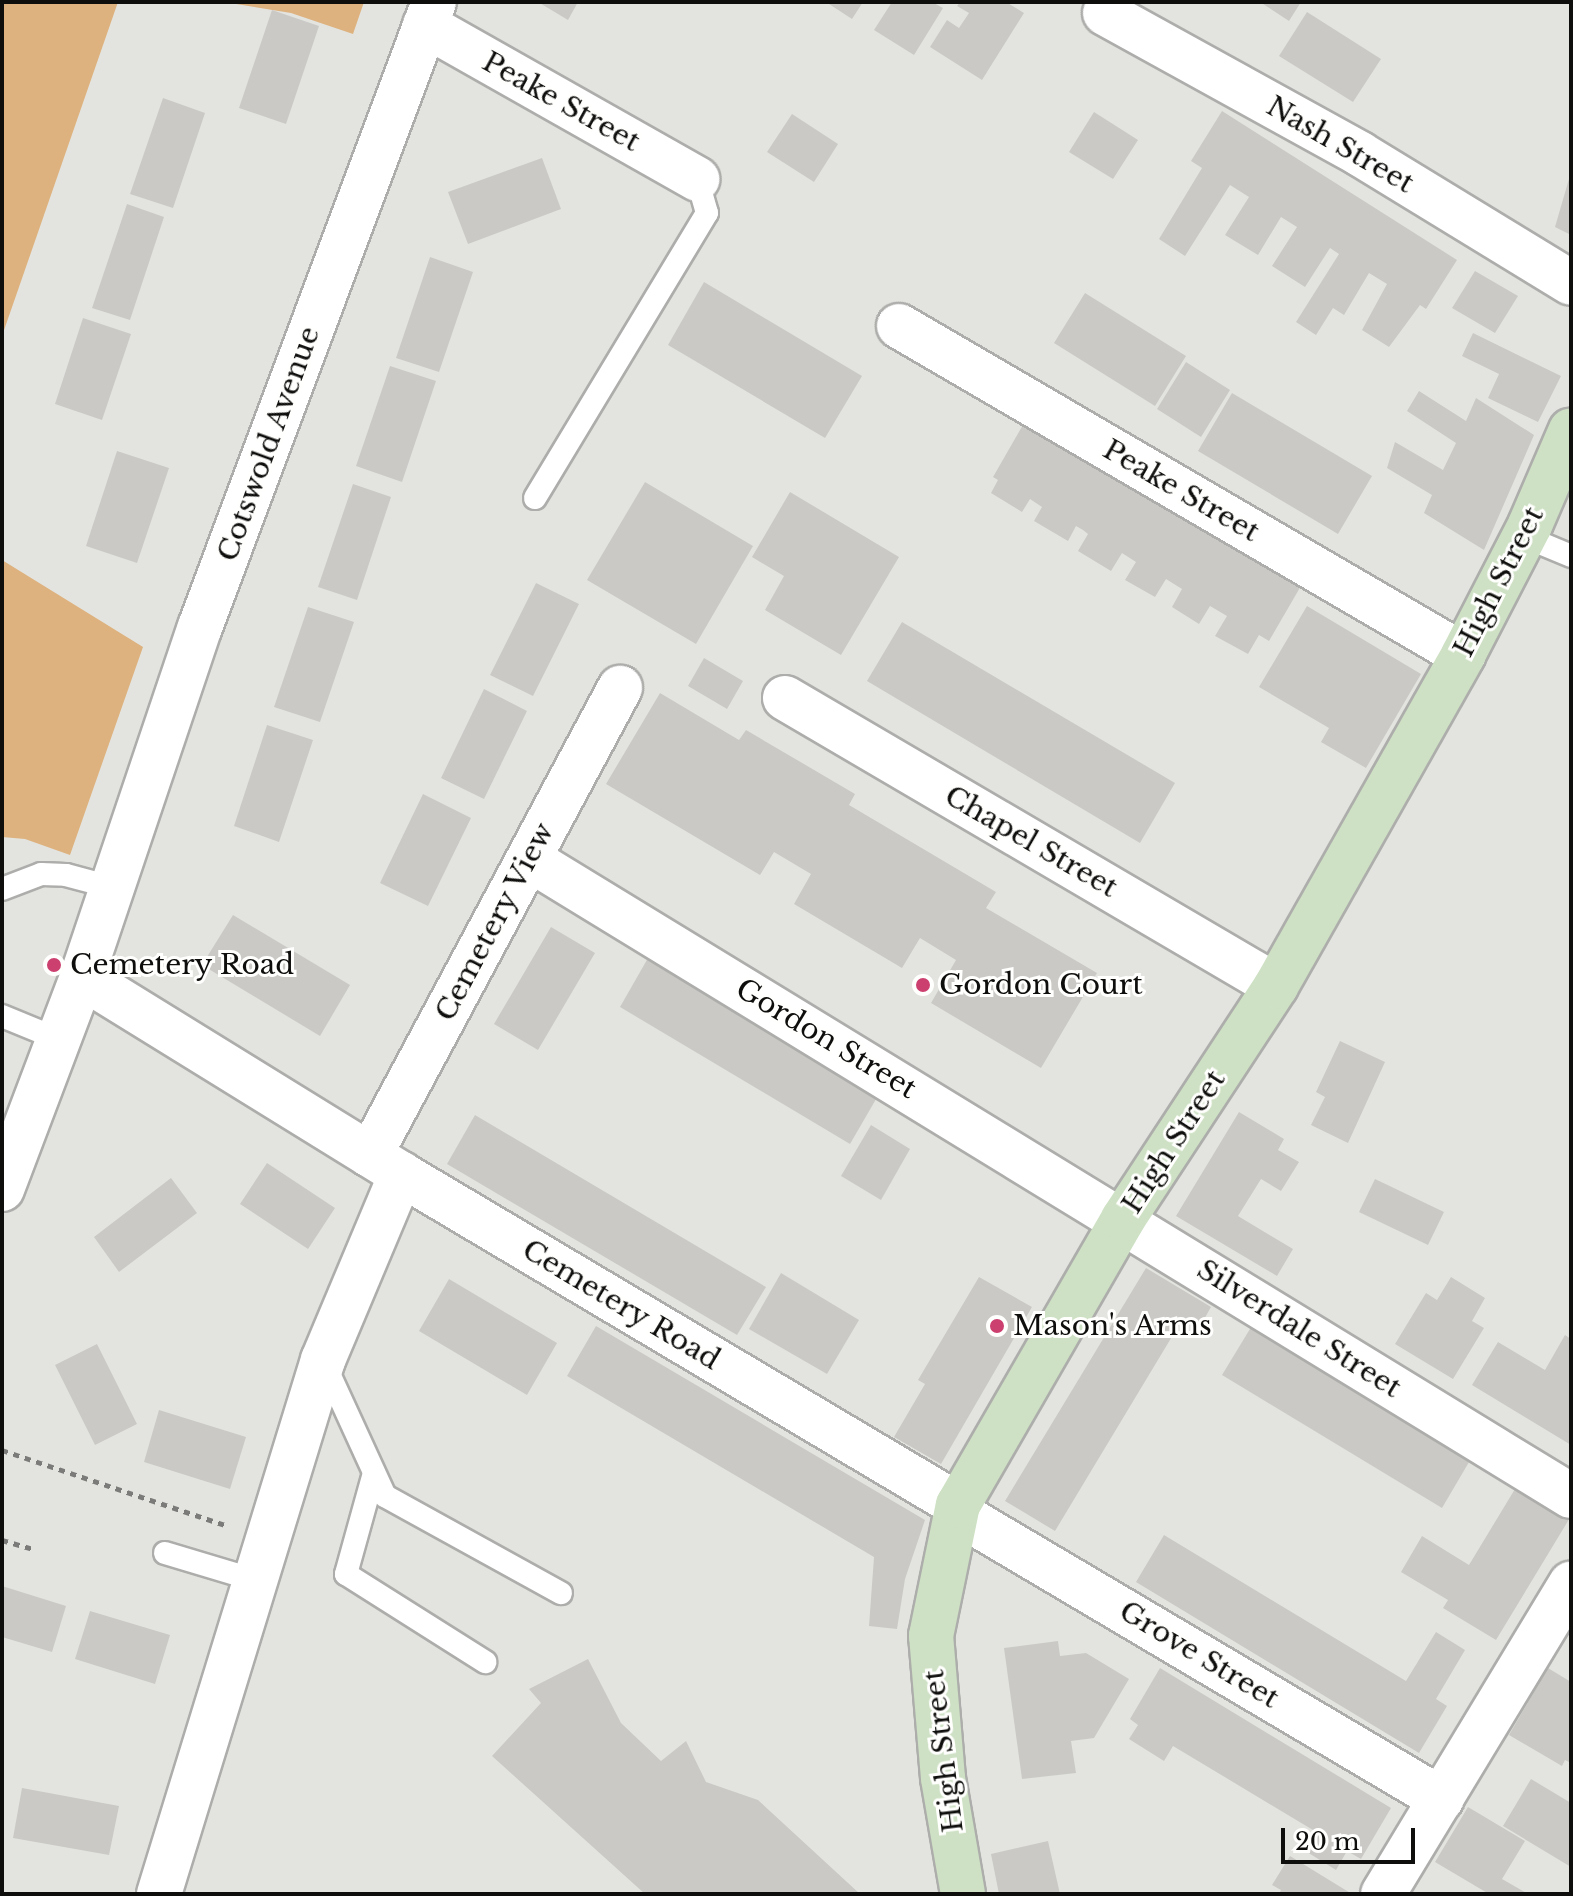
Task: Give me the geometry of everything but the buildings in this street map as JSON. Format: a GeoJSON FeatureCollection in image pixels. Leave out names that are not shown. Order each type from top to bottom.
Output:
{"type":"FeatureCollection","features":[{"type":"Feature","properties":{"kind":"main road","name":"High Street"},"geometry":{"type":"LineString","coordinates":[[963,1894],[943,1778],[931,1636],[957,1508],[1123,1219],[1276,986],[1463,655],[1523,536],[1571,430]]}},
{"type":"Feature","properties":{"kind":"street","name":"Nash Street"},"geometry":{"type":"LineString","coordinates":[[1105,13],[1360,154],[1571,283]]}},
{"type":"Feature","properties":{"kind":"street","name":"Peake Street"},"geometry":{"type":"LineString","coordinates":[[430,14],[697,179]]}},
{"type":"Feature","properties":{"kind":"street","name":"Cotswold Avenue"},"geometry":{"type":"LineString","coordinates":[[2,1189],[82,977],[200,627],[430,14]]}},
{"type":"Feature","properties":{"kind":"street","name":"Peake Street"},"geometry":{"type":"LineString","coordinates":[[899,326],[1463,655]]}},
{"type":"Feature","properties":{"kind":"street","name":"Cemetery View"},"geometry":{"type":"LineString","coordinates":[[159,1894],[385,1164],[529,859],[620,688]]}},
{"type":"Feature","properties":{"kind":"street","name":"Chapel Street"},"geometry":{"type":"LineString","coordinates":[[785,698],[1276,986]]}},
{"type":"Feature","properties":{"kind":"street","name":"Gordon Street"},"geometry":{"type":"LineString","coordinates":[[529,859],[1123,1219]]}},
{"type":"Feature","properties":{"kind":"street","name":"Cemetery Road"},"geometry":{"type":"LineString","coordinates":[[82,977],[385,1164],[957,1508]]}},
{"type":"Feature","properties":{"kind":"street","name":"Silverdale Street"},"geometry":{"type":"LineString","coordinates":[[1123,1219],[1571,1496]]}},
{"type":"Feature","properties":{"kind":"street","name":"Grove Street"},"geometry":{"type":"LineString","coordinates":[[957,1508],[1441,1799]]}},
{"type":"Feature","properties":{"kind":"street"},"geometry":{"type":"LineString","coordinates":[[1383,1894],[1571,1583]]}},
{"type":"Feature","properties":{"kind":"lane"},"geometry":{"type":"LineString","coordinates":[[535,498],[707,213],[697,179]]}},
{"type":"Feature","properties":{"kind":"lane"},"geometry":{"type":"LineString","coordinates":[[1523,536],[1571,556]]}},
{"type":"Feature","properties":{"kind":"lane"},"geometry":{"type":"LineString","coordinates":[[2,889],[41,874],[66,875],[111,887]]}},
{"type":"Feature","properties":{"kind":"lane"},"geometry":{"type":"LineString","coordinates":[[2,1016],[58,1039]]}},
{"type":"Feature","properties":{"kind":"lane"},"geometry":{"type":"LineString","coordinates":[[323,1360],[385,1496],[561,1593]]}},
{"type":"Feature","properties":{"kind":"lane"},"geometry":{"type":"LineString","coordinates":[[374,1473],[346,1574],[485,1662]]}},
{"type":"Feature","properties":{"kind":"lane"},"geometry":{"type":"LineString","coordinates":[[165,1553],[255,1580]]}},
{"type":"Feature","properties":{"kind":"path"},"geometry":{"type":"LineString","coordinates":[[2,1450],[268,1539]]}},
{"type":"Feature","properties":{"kind":"path"},"geometry":{"type":"LineString","coordinates":[[2,1540],[34,1549]]}},
{"type":"Feature","properties":{"kind":"shaded area"},"geometry":{"type":"Polygon","coordinates":[[[2,2],[118,2],[2,336],[2,2]]]}},
{"type":"Feature","properties":{"kind":"shaded area"},"geometry":{"type":"Polygon","coordinates":[[[224,2],[364,2],[353,34],[291,13],[224,2]]]}},
{"type":"Feature","properties":{"kind":"shaded area"},"geometry":{"type":"Polygon","coordinates":[[[2,560],[143,647],[70,855],[25,839],[2,837],[2,560]]]}},
{"type":"Feature","properties":{"kind":"place","name":"Cemetery Road"},"geometry":{"type":"Point","coordinates":[54,965]}},
{"type":"Feature","properties":{"kind":"place","name":"Gordon Court"},"geometry":{"type":"Point","coordinates":[923,985]}},
{"type":"Feature","properties":{"kind":"place","name":"Mason's Arms"},"geometry":{"type":"Point","coordinates":[997,1326]}}]}
